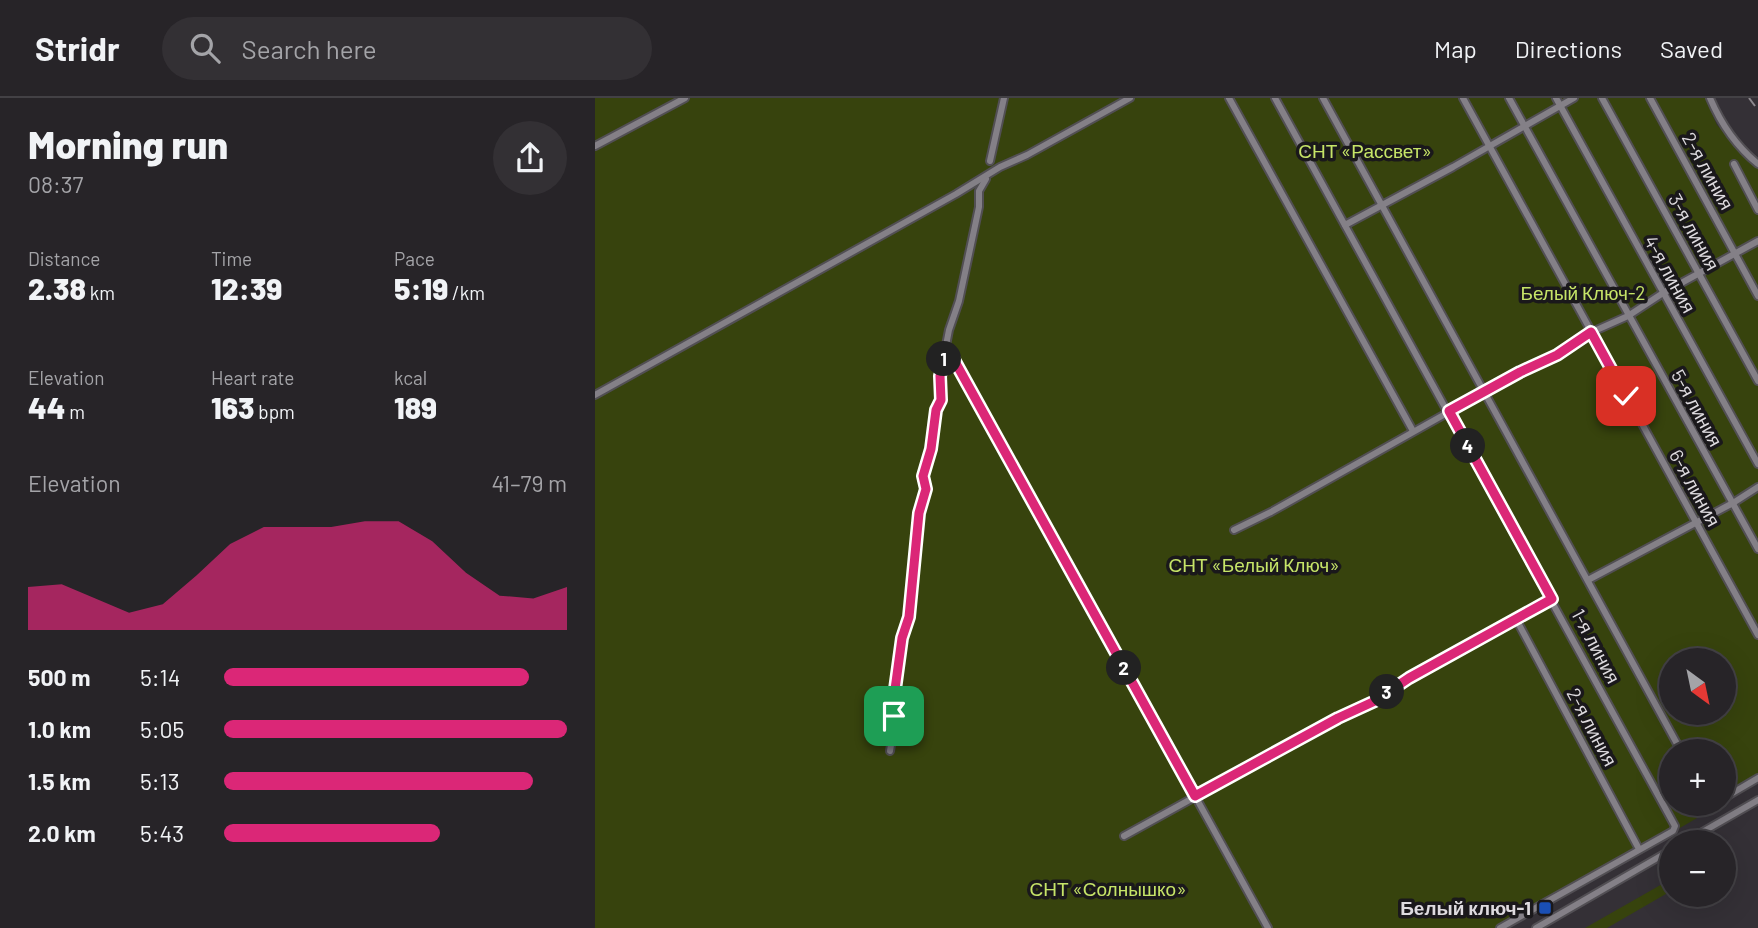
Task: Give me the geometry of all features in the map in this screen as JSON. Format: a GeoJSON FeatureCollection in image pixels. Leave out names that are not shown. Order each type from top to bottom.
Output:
{"type":"FeatureCollection","features":[{"type":"Feature","properties":{"kind":"street"},"geometry":{"type":"LineString","coordinates":[[595,146],[685,98]]}},
{"type":"Feature","properties":{"kind":"street"},"geometry":{"type":"LineString","coordinates":[[990,161],[1004,98]]}},
{"type":"Feature","properties":{"kind":"street"},"geometry":{"type":"LineString","coordinates":[[595,394],[987,177],[1000,167],[1130,98]]}},
{"type":"Feature","properties":{"kind":"street"},"geometry":{"type":"LineString","coordinates":[[1229,98],[1413,431]]}},
{"type":"Feature","properties":{"kind":"street","name":"1-я линия"},"geometry":{"type":"LineString","coordinates":[[1275,98],[1675,826],[1673,831],[1639,849]]}},
{"type":"Feature","properties":{"kind":"street"},"geometry":{"type":"LineString","coordinates":[[1323,98],[1674,739]]}},
{"type":"Feature","properties":{"kind":"street","name":"6-я линия"},"geometry":{"type":"LineString","coordinates":[[1463,98],[1758,635]]}},
{"type":"Feature","properties":{"kind":"street","name":"5-я линия"},"geometry":{"type":"LineString","coordinates":[[1509,98],[1758,549]]}},
{"type":"Feature","properties":{"kind":"street","name":"4-я линия"},"geometry":{"type":"LineString","coordinates":[[1556,98],[1758,464]]}},
{"type":"Feature","properties":{"kind":"street"},"geometry":{"type":"LineString","coordinates":[[1345,225],[1574,98]]}},
{"type":"Feature","properties":{"kind":"street","name":"3-я линия"},"geometry":{"type":"LineString","coordinates":[[1602,98],[1758,381]]}},
{"type":"Feature","properties":{"kind":"street","name":"2-я линия"},"geometry":{"type":"LineString","coordinates":[[1650,98],[1758,296]]}},
{"type":"Feature","properties":{"kind":"street"},"geometry":{"type":"LineString","coordinates":[[1710,98],[1719,119],[1746,155],[1758,164]]}},
{"type":"Feature","properties":{"kind":"street"},"geometry":{"type":"LineString","coordinates":[[1734,164],[1758,210]]}},
{"type":"Feature","properties":{"kind":"street"},"geometry":{"type":"LineString","coordinates":[[890,751],[894,726],[893,704],[902,638],[909,617],[919,513],[926,489],[923,476],[931,449],[936,410],[941,400],[940,376],[979,207],[979,191],[987,177]]}},
{"type":"Feature","properties":{"kind":"street"},"geometry":{"type":"LineString","coordinates":[[1234,530],[1271,512],[1520,372],[1557,355],[1591,332],[1628,316],[1663,293],[1758,241]]}},
{"type":"Feature","properties":{"kind":"street"},"geometry":{"type":"LineString","coordinates":[[945,357],[953,358],[1268,928]]}},
{"type":"Feature","properties":{"kind":"street"},"geometry":{"type":"LineString","coordinates":[[1588,580],[1758,487]]}},
{"type":"Feature","properties":{"kind":"street"},"geometry":{"type":"LineString","coordinates":[[1124,836],[1338,718],[1375,701],[1409,678],[1552,599]]}},
{"type":"Feature","properties":{"kind":"street","name":"2-я линия"},"geometry":{"type":"LineString","coordinates":[[1516,619],[1639,849]]}},
{"type":"Feature","properties":{"kind":"street"},"geometry":{"type":"LineString","coordinates":[[1736,791],[1758,778]]}},
{"type":"Feature","properties":{"kind":"street"},"geometry":{"type":"LineString","coordinates":[[1706,830],[1758,800]]}},
{"type":"Feature","properties":{"kind":"street"},"geometry":{"type":"LineString","coordinates":[[1500,928],[1639,849]]}},
{"type":"Feature","properties":{"kind":"street"},"geometry":{"type":"LineString","coordinates":[[1536,928],[1659,857]]}},
{"type":"Feature","properties":{"kind":"green space"},"geometry":{"type":"Polygon","coordinates":[[[595,98],[1705,98],[1717,125],[1758,169],[1758,783],[1736,796],[1736,739],[1659,739],[1659,816],[1701,816],[1676,830],[1659,830],[1659,840],[1507,928],[595,928],[595,98]]]}},
{"type":"Feature","properties":{"kind":"green space"},"geometry":{"type":"Polygon","coordinates":[[[1659,886],[1659,898],[1607,928],[1585,928],[1659,886]]]}},
{"type":"Feature","properties":{"kind":"railway"},"geometry":{"type":"LineString","coordinates":[[1749,98],[1758,110]]}},
{"type":"Feature","properties":{"kind":"place","name":"Белый ключ-1"},"geometry":{"type":"Point","coordinates":[1545,908]}},
{"type":"Feature","properties":{"kind":"route"},"geometry":{"type":"LineString","coordinates":[[894,716],[893,704],[902,638],[909,620],[919,513],[926,489],[923,476],[931,449],[936,410],[941,400],[940,376],[945,357],[953,358],[1195,796],[1338,718],[1375,701],[1409,678],[1552,599],[1449,411],[1557,355],[1591,332],[1626,396]]}},
{"type":"Feature","properties":{"kind":"park label","name":"СНТ «Рассвет»"},"geometry":{"type":"Point","coordinates":[1365,151]}},
{"type":"Feature","properties":{"kind":"park label","name":"Белый Ключ-2"},"geometry":{"type":"Point","coordinates":[1583,293]}},
{"type":"Feature","properties":{"kind":"park label","name":"СНТ «Белый Ключ»"},"geometry":{"type":"Point","coordinates":[1254,565]}},
{"type":"Feature","properties":{"kind":"park label","name":"СНТ «Солнышко»"},"geometry":{"type":"Point","coordinates":[1108,889]}}]}
